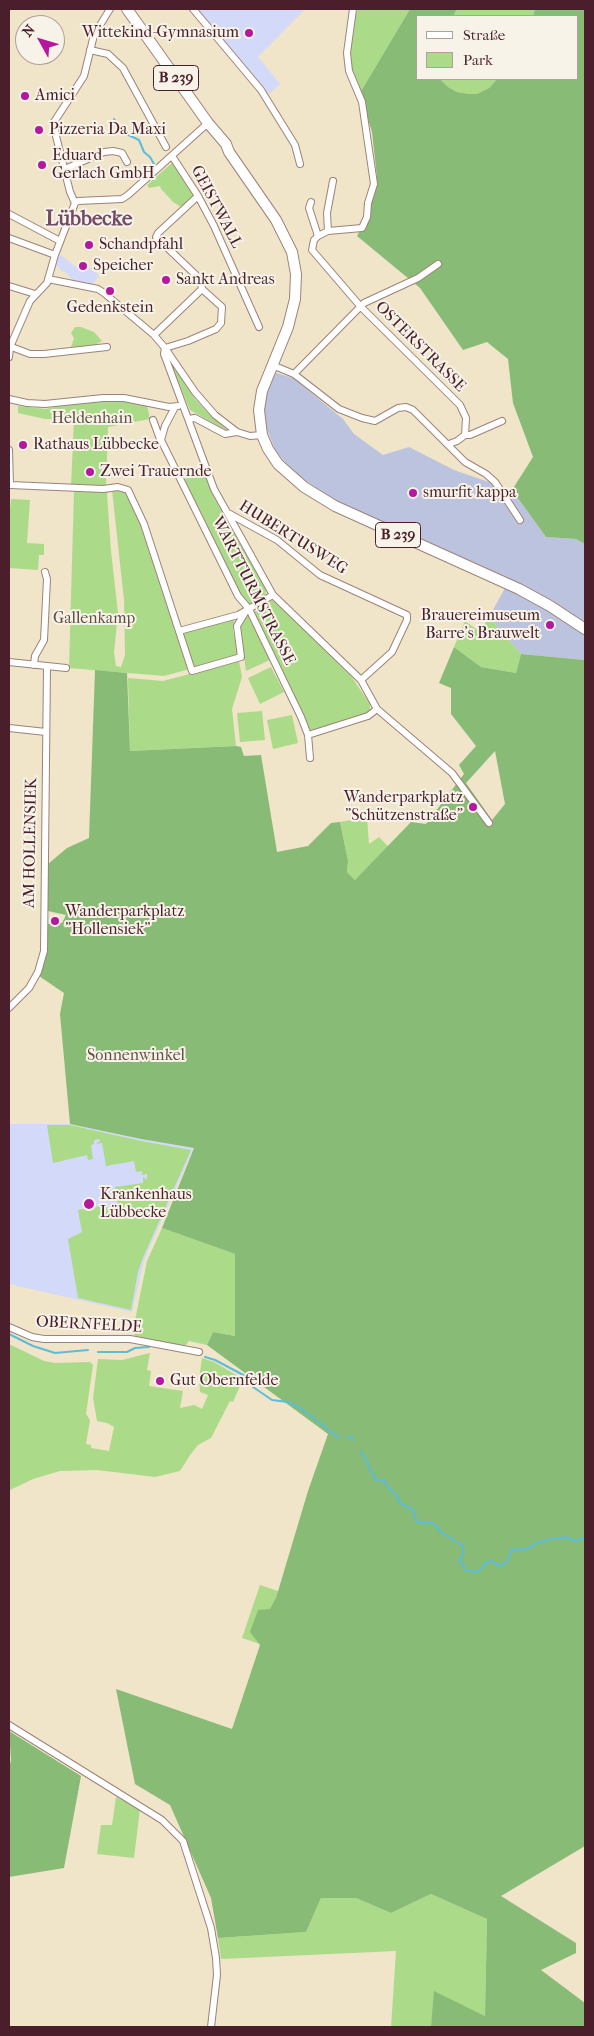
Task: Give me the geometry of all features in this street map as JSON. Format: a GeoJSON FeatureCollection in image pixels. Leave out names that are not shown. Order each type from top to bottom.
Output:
{"type":"FeatureCollection","features":[{"type":"Feature","properties":{"kind":"main road","name":"B 239"},"geometry":{"type":"LineString","coordinates":[[127,9],[208,123],[226,144],[229,152],[276,220],[288,242],[296,274],[295,299],[288,327],[260,400],[259,419],[262,435],[268,449],[278,464],[291,477],[318,496],[352,514],[519,589],[550,606],[585,629]]}},
{"type":"Feature","properties":{"kind":"street"},"geometry":{"type":"LineString","coordinates":[[75,204],[54,132],[54,122],[79,84],[87,68],[94,36],[110,9]]}},
{"type":"Feature","properties":{"kind":"street"},"geometry":{"type":"LineString","coordinates":[[193,9],[261,90],[295,145],[300,164]]}},
{"type":"Feature","properties":{"kind":"street"},"geometry":{"type":"LineString","coordinates":[[318,236],[328,231],[362,228],[367,217],[374,178],[362,102],[349,71],[348,36],[353,9]]}},
{"type":"Feature","properties":{"kind":"street"},"geometry":{"type":"LineString","coordinates":[[90,50],[108,54],[123,68],[166,147]]}},
{"type":"Feature","properties":{"kind":"street"},"geometry":{"type":"LineString","coordinates":[[9,357],[9,347],[35,294],[44,288],[48,279],[60,241],[75,204],[78,201],[122,198],[128,195],[208,123]]}},
{"type":"Feature","properties":{"kind":"street"},"geometry":{"type":"LineString","coordinates":[[65,168],[104,152],[113,151],[122,153],[126,162]]}},
{"type":"Feature","properties":{"kind":"street","name":"GEISTWALL"},"geometry":{"type":"LineString","coordinates":[[172,156],[198,196],[222,242],[259,327]]}},
{"type":"Feature","properties":{"kind":"street"},"geometry":{"type":"LineString","coordinates":[[328,231],[327,213],[333,181]]}},
{"type":"Feature","properties":{"kind":"street"},"geometry":{"type":"LineString","coordinates":[[154,335],[202,289],[202,282],[156,237],[198,196]]}},
{"type":"Feature","properties":{"kind":"street","name":"OSTERSTRASSE"},"geometry":{"type":"LineString","coordinates":[[311,202],[309,208],[318,236],[314,240],[312,250],[361,306],[460,405],[466,418],[465,435]]}},
{"type":"Feature","properties":{"kind":"street"},"geometry":{"type":"LineString","coordinates":[[9,214],[60,241]]}},
{"type":"Feature","properties":{"kind":"street"},"geometry":{"type":"LineString","coordinates":[[9,238],[55,255]]}},
{"type":"Feature","properties":{"kind":"street","name":"OSTERSTRASSE"},"geometry":{"type":"LineString","coordinates":[[361,306],[418,278],[438,264]]}},
{"type":"Feature","properties":{"kind":"street"},"geometry":{"type":"LineString","coordinates":[[48,279],[98,289],[154,335],[204,404],[237,432],[250,436],[262,435]]}},
{"type":"Feature","properties":{"kind":"street"},"geometry":{"type":"LineString","coordinates":[[9,286],[35,294]]}},
{"type":"Feature","properties":{"kind":"street"},"geometry":{"type":"LineString","coordinates":[[165,348],[216,329],[221,323],[222,307],[202,289]]}},
{"type":"Feature","properties":{"kind":"street"},"geometry":{"type":"LineString","coordinates":[[294,374],[361,306]]}},
{"type":"Feature","properties":{"kind":"street"},"geometry":{"type":"LineString","coordinates":[[9,347],[30,354],[107,347]]}},
{"type":"Feature","properties":{"kind":"street"},"geometry":{"type":"LineString","coordinates":[[165,348],[164,354],[208,474],[227,513],[273,595],[361,680],[377,710],[452,773],[489,823]]}},
{"type":"Feature","properties":{"kind":"street"},"geometry":{"type":"LineString","coordinates":[[272,365],[294,374],[339,409],[362,418],[375,421],[398,408],[406,407],[413,410],[465,462],[486,474],[495,482],[520,520]]}},
{"type":"Feature","properties":{"kind":"street"},"geometry":{"type":"LineString","coordinates":[[9,399],[38,404],[124,398],[175,407],[182,404]]}},
{"type":"Feature","properties":{"kind":"street"},"geometry":{"type":"LineString","coordinates":[[160,440],[175,407]]}},
{"type":"Feature","properties":{"kind":"street"},"geometry":{"type":"LineString","coordinates":[[188,419],[195,418],[225,434],[237,432]]}},
{"type":"Feature","properties":{"kind":"street","name":"WARTTURMSTRASSE"},"geometry":{"type":"LineString","coordinates":[[153,420],[160,440],[238,596],[248,610],[308,735],[310,758]]}},
{"type":"Feature","properties":{"kind":"street"},"geometry":{"type":"LineString","coordinates":[[449,444],[465,435],[470,435],[502,420]]}},
{"type":"Feature","properties":{"kind":"street"},"geometry":{"type":"LineString","coordinates":[[9,450],[10,485],[118,488],[128,490],[144,524],[192,671],[241,657],[237,626],[248,610]]}},
{"type":"Feature","properties":{"kind":"street","name":"HUBERTUSWEG"},"geometry":{"type":"LineString","coordinates":[[227,513],[277,540],[320,575],[407,616],[407,620],[392,652],[361,680]]}},
{"type":"Feature","properties":{"kind":"street"},"geometry":{"type":"LineString","coordinates":[[34,665],[35,656],[44,640],[46,572]]}},
{"type":"Feature","properties":{"kind":"street"},"geometry":{"type":"LineString","coordinates":[[179,631],[238,615],[273,595]]}},
{"type":"Feature","properties":{"kind":"street"},"geometry":{"type":"LineString","coordinates":[[9,662],[66,668]]}},
{"type":"Feature","properties":{"kind":"street","name":"AM HOLLENSIEK"},"geometry":{"type":"LineString","coordinates":[[9,1008],[29,988],[38,972],[44,951],[47,667]]}},
{"type":"Feature","properties":{"kind":"street"},"geometry":{"type":"LineString","coordinates":[[308,735],[368,716],[377,710]]}},
{"type":"Feature","properties":{"kind":"street"},"geometry":{"type":"LineString","coordinates":[[9,728],[46,732]]}},
{"type":"Feature","properties":{"kind":"street","name":"OBERNFELDE"},"geometry":{"type":"LineString","coordinates":[[9,1327],[32,1337],[44,1339],[130,1339],[199,1352]]}},
{"type":"Feature","properties":{"kind":"street"},"geometry":{"type":"LineString","coordinates":[[9,1724],[162,1820],[182,1841],[208,1919],[216,1958],[217,1975],[211,2027]]}},
{"type":"Feature","properties":{"kind":"shaded area","name":"Wittekind-Gymnasium"},"geometry":{"type":"Polygon","coordinates":[[[197,9],[305,9],[258,57],[280,84],[269,94],[197,9]]]}},
{"type":"Feature","properties":{"kind":"shaded area"},"geometry":{"type":"Polygon","coordinates":[[[61,255],[77,268],[78,265],[86,270],[88,266],[99,275],[93,284],[73,280],[64,271],[62,272],[54,263],[61,255]]]}},
{"type":"Feature","properties":{"kind":"shaded area"},"geometry":{"type":"Polygon","coordinates":[[[276,373],[293,378],[343,419],[354,434],[383,455],[409,447],[454,470],[512,490],[546,537],[576,539],[585,544],[585,660],[521,654],[489,617],[511,581],[335,500],[297,475],[276,452],[264,422],[264,404],[269,385],[276,373]]]}},
{"type":"Feature","properties":{"kind":"shaded area","name":"Krankenhaus Lübbecke"},"geometry":{"type":"Polygon","coordinates":[[[9,1124],[70,1124],[194,1148],[144,1260],[132,1312],[9,1284],[9,1124]]]}},
{"type":"Feature","properties":{"kind":"green space"},"geometry":{"type":"Polygon","coordinates":[[[358,9],[410,9],[360,93],[351,72],[349,57],[354,20],[358,9]]]}},
{"type":"Feature","properties":{"kind":"green space"},"geometry":{"type":"Polygon","coordinates":[[[410,9],[457,9],[454,15],[416,15],[416,80],[441,80],[457,92],[477,94],[489,88],[496,80],[579,80],[579,15],[533,15],[535,9],[585,9],[585,544],[576,539],[546,537],[512,490],[533,457],[513,403],[508,359],[487,342],[463,350],[420,288],[357,236],[368,215],[377,177],[372,132],[360,93],[410,9]]]}},
{"type":"Feature","properties":{"kind":"green space"},"geometry":{"type":"Polygon","coordinates":[[[457,9],[535,9],[533,15],[454,15],[457,9]]]}},
{"type":"Feature","properties":{"kind":"green space"},"geometry":{"type":"Polygon","coordinates":[[[441,80],[496,80],[489,88],[477,94],[457,92],[441,80]]]}},
{"type":"Feature","properties":{"kind":"green space"},"geometry":{"type":"Polygon","coordinates":[[[173,162],[195,195],[181,207],[173,202],[160,186],[149,188],[147,185],[173,162]]]}},
{"type":"Feature","properties":{"kind":"green space"},"geometry":{"type":"Polygon","coordinates":[[[75,327],[81,327],[94,332],[102,341],[95,345],[71,347],[74,338],[71,333],[75,327]]]}},
{"type":"Feature","properties":{"kind":"green space"},"geometry":{"type":"Polygon","coordinates":[[[169,359],[195,399],[229,432],[190,410],[169,359]]]}},
{"type":"Feature","properties":{"kind":"green space","name":"Heldenhain"},"geometry":{"type":"Polygon","coordinates":[[[126,401],[147,405],[150,419],[108,427],[106,486],[71,486],[74,419],[45,419],[18,413],[18,406],[46,409],[67,404],[126,401]]]}},
{"type":"Feature","properties":{"kind":"green space"},"geometry":{"type":"Polygon","coordinates":[[[203,470],[215,499],[266,589],[265,596],[251,605],[245,603],[183,480],[203,470]]]}},
{"type":"Feature","properties":{"kind":"green space","name":"Gallenkamp"},"geometry":{"type":"Polygon","coordinates":[[[74,490],[125,491],[139,518],[190,669],[164,676],[69,668],[74,490]],[[108,491],[107,494],[118,613],[114,653],[116,666],[121,667],[125,655],[124,600],[112,491],[108,491]]]}},
{"type":"Feature","properties":{"kind":"green space"},"geometry":{"type":"Polygon","coordinates":[[[11,499],[30,500],[27,543],[44,544],[44,555],[39,555],[38,570],[9,568],[11,499]]]}},
{"type":"Feature","properties":{"kind":"green space"},"geometry":{"type":"Polygon","coordinates":[[[273,600],[351,676],[370,704],[370,710],[367,714],[309,731],[254,612],[273,600]]]}},
{"type":"Feature","properties":{"kind":"green space"},"geometry":{"type":"Polygon","coordinates":[[[250,615],[272,659],[246,671],[240,629],[246,617],[250,615]]]}},
{"type":"Feature","properties":{"kind":"green space"},"geometry":{"type":"Polygon","coordinates":[[[489,617],[521,654],[516,673],[481,667],[454,647],[465,621],[480,632],[489,617]]]}},
{"type":"Feature","properties":{"kind":"green space"},"geometry":{"type":"Polygon","coordinates":[[[235,618],[233,630],[238,655],[194,668],[182,632],[235,618]]]}},
{"type":"Feature","properties":{"kind":"green space","name":"Sonnenwinkel"},"geometry":{"type":"Polygon","coordinates":[[[454,647],[481,667],[516,673],[521,654],[585,660],[585,1846],[501,1896],[576,1943],[576,1953],[541,1970],[585,2003],[585,2027],[431,2027],[434,1991],[485,2016],[487,1919],[431,1894],[391,1913],[356,1898],[321,1898],[306,1932],[218,1938],[211,1898],[170,1805],[135,1784],[116,1689],[232,1729],[260,1645],[250,1632],[258,1610],[270,1609],[276,1598],[308,1491],[328,1434],[207,1345],[213,1332],[235,1336],[235,1254],[162,1228],[194,1148],[70,1124],[60,1014],[64,993],[39,976],[46,956],[47,924],[62,923],[66,915],[48,911],[48,864],[67,848],[89,838],[95,670],[127,673],[130,751],[236,746],[241,747],[244,756],[261,755],[277,852],[308,846],[331,823],[340,822],[348,861],[347,872],[355,880],[411,822],[426,824],[464,774],[459,765],[476,746],[451,714],[451,688],[439,683],[454,647]],[[495,751],[466,783],[492,820],[505,804],[495,751]]]}},
{"type":"Feature","properties":{"kind":"green space"},"geometry":{"type":"Polygon","coordinates":[[[239,661],[242,677],[232,709],[236,746],[130,751],[128,678],[163,681],[239,661]]]}},
{"type":"Feature","properties":{"kind":"green space"},"geometry":{"type":"Polygon","coordinates":[[[271,667],[284,692],[260,704],[248,678],[271,667]]]}},
{"type":"Feature","properties":{"kind":"green space"},"geometry":{"type":"Polygon","coordinates":[[[262,711],[265,740],[240,742],[237,713],[262,711]]]}},
{"type":"Feature","properties":{"kind":"green space"},"geometry":{"type":"Polygon","coordinates":[[[292,715],[298,743],[273,749],[267,720],[292,715]]]}},
{"type":"Feature","properties":{"kind":"green space"},"geometry":{"type":"Polygon","coordinates":[[[367,817],[369,844],[379,837],[389,847],[355,880],[347,872],[348,861],[340,822],[367,817]]]}},
{"type":"Feature","properties":{"kind":"green space"},"geometry":{"type":"Polygon","coordinates":[[[47,1125],[70,1125],[191,1150],[142,1260],[131,1310],[78,1298],[68,1239],[82,1232],[78,1210],[107,1205],[108,1212],[112,1211],[112,1216],[118,1215],[118,1212],[114,1211],[119,1210],[115,1187],[143,1183],[143,1177],[147,1180],[147,1174],[142,1175],[142,1171],[136,1172],[134,1161],[106,1166],[102,1143],[96,1144],[100,1141],[99,1139],[94,1140],[94,1144],[91,1145],[93,1159],[88,1160],[87,1155],[53,1163],[47,1125]]]}},
{"type":"Feature","properties":{"kind":"green space"},"geometry":{"type":"Polygon","coordinates":[[[162,1228],[235,1254],[235,1336],[213,1332],[207,1345],[189,1341],[184,1347],[136,1338],[133,1330],[147,1261],[162,1228]]]}},
{"type":"Feature","properties":{"kind":"green space"},"geometry":{"type":"Polygon","coordinates":[[[9,1344],[44,1361],[55,1363],[90,1362],[93,1365],[86,1414],[90,1420],[86,1444],[91,1445],[91,1448],[109,1451],[114,1427],[97,1421],[93,1398],[98,1359],[122,1360],[150,1353],[147,1370],[151,1371],[149,1386],[183,1391],[180,1408],[194,1405],[202,1409],[208,1395],[200,1392],[199,1379],[202,1358],[214,1362],[243,1379],[233,1402],[230,1401],[211,1438],[198,1445],[180,1471],[155,1477],[97,1470],[60,1471],[33,1479],[10,1490],[9,1344]]]}},
{"type":"Feature","properties":{"kind":"green space"},"geometry":{"type":"Polygon","coordinates":[[[260,1585],[287,1594],[269,1647],[242,1638],[260,1585]]]}},
{"type":"Feature","properties":{"kind":"green space"},"geometry":{"type":"Polygon","coordinates":[[[9,1731],[81,1776],[64,1868],[9,1877],[9,1768],[11,1760],[9,1731]]]}},
{"type":"Feature","properties":{"kind":"green space"},"geometry":{"type":"Polygon","coordinates":[[[116,1797],[140,1809],[134,1858],[97,1854],[101,1825],[112,1825],[116,1797]]]}},
{"type":"Feature","properties":{"kind":"green space"},"geometry":{"type":"Polygon","coordinates":[[[431,1894],[487,1919],[485,2016],[435,1992],[431,2027],[391,2027],[396,1951],[221,1959],[218,1938],[306,1932],[321,1898],[356,1898],[391,1913],[431,1894]]]}},
{"type":"Feature","properties":{"kind":"waterway"},"geometry":{"type":"LineString","coordinates":[[114,119],[122,132],[139,140],[144,152],[154,164]]}},
{"type":"Feature","properties":{"kind":"waterway"},"geometry":{"type":"LineString","coordinates":[[9,1334],[33,1346],[55,1353],[88,1350]]}},
{"type":"Feature","properties":{"kind":"waterway"},"geometry":{"type":"LineString","coordinates":[[98,1352],[127,1352],[135,1348],[149,1347]]}},
{"type":"Feature","properties":{"kind":"waterway"},"geometry":{"type":"LineString","coordinates":[[205,1357],[215,1360],[247,1377]]}},
{"type":"Feature","properties":{"kind":"waterway"},"geometry":{"type":"LineString","coordinates":[[253,1387],[272,1400],[288,1402],[300,1408],[339,1438]]}},
{"type":"Feature","properties":{"kind":"waterway"},"geometry":{"type":"LineString","coordinates":[[348,1437],[351,1437],[353,1440]]}},
{"type":"Feature","properties":{"kind":"waterway"},"geometry":{"type":"LineString","coordinates":[[361,1451],[376,1480],[385,1481],[388,1488],[396,1494],[400,1503],[413,1510],[419,1523],[433,1523],[441,1532],[463,1546],[463,1555],[459,1561],[465,1570],[476,1572],[490,1561],[501,1566],[508,1560],[511,1550],[526,1549],[537,1543],[555,1538],[560,1539],[564,1537],[576,1541],[585,1537]]}},
{"type":"Feature","properties":{"kind":"place","name":"Wittekind-Gymnasium"},"geometry":{"type":"Point","coordinates":[249,33]}},
{"type":"Feature","properties":{"kind":"place","name":"Amici"},"geometry":{"type":"Point","coordinates":[25,96]}},
{"type":"Feature","properties":{"kind":"place","name":"Pizzeria Da Maxi"},"geometry":{"type":"Point","coordinates":[39,130]}},
{"type":"Feature","properties":{"kind":"place","name":"Eduard Gerlach GmbH"},"geometry":{"type":"Point","coordinates":[42,165]}},
{"type":"Feature","properties":{"kind":"place","name":"Schandpfahl"},"geometry":{"type":"Point","coordinates":[89,245]}},
{"type":"Feature","properties":{"kind":"place","name":"Speicher"},"geometry":{"type":"Point","coordinates":[83,266]}},
{"type":"Feature","properties":{"kind":"place","name":"Sankt Andreas"},"geometry":{"type":"Point","coordinates":[166,280]}},
{"type":"Feature","properties":{"kind":"place","name":"Gedenkstein"},"geometry":{"type":"Point","coordinates":[110,291]}},
{"type":"Feature","properties":{"kind":"place","name":"Rathaus Lübbecke"},"geometry":{"type":"Point","coordinates":[23,445]}},
{"type":"Feature","properties":{"kind":"place","name":"Zwei Trauernde"},"geometry":{"type":"Point","coordinates":[90,472]}},
{"type":"Feature","properties":{"kind":"place","name":"smurfit kappa"},"geometry":{"type":"Point","coordinates":[413,493]}},
{"type":"Feature","properties":{"kind":"place","name":"Brauereimuseum Barre's Brauwelt"},"geometry":{"type":"Point","coordinates":[550,625]}},
{"type":"Feature","properties":{"kind":"place","name":"Wanderparkplatz \"Schützenstraße\""},"geometry":{"type":"Point","coordinates":[473,807]}},
{"type":"Feature","properties":{"kind":"place","name":"Wanderparkplatz \"Hollensiek\""},"geometry":{"type":"Point","coordinates":[55,921]}},
{"type":"Feature","properties":{"kind":"place","name":"Krankenhaus Lübbecke"},"geometry":{"type":"Point","coordinates":[89,1204]}},
{"type":"Feature","properties":{"kind":"place","name":"Gut Obernfelde"},"geometry":{"type":"Point","coordinates":[160,1381]}},
{"type":"Feature","properties":{"kind":"district","name":"Lübbecke"},"geometry":{"type":"Point","coordinates":[89,220]}}]}
